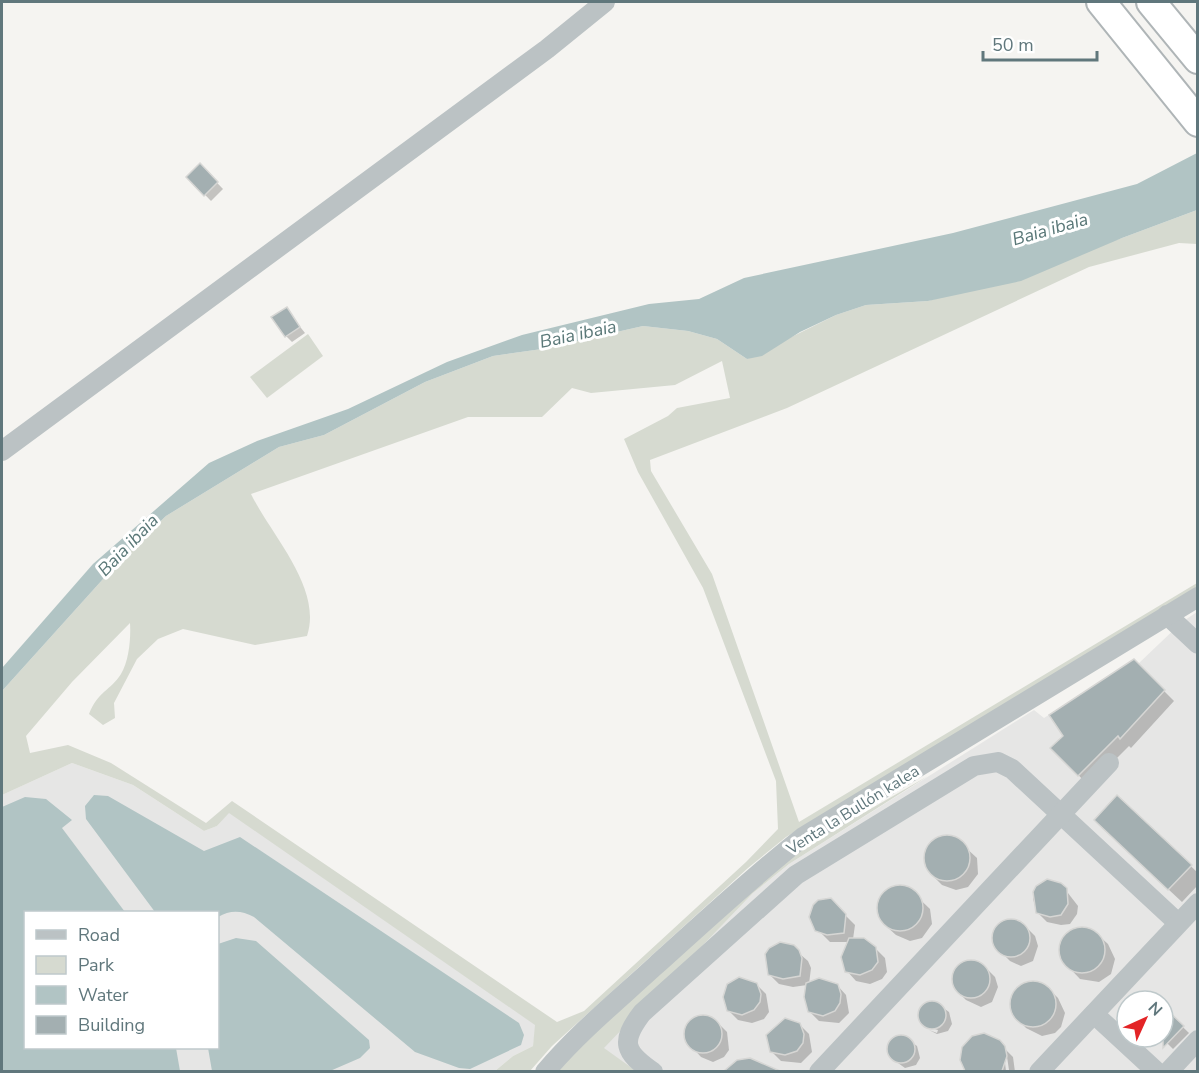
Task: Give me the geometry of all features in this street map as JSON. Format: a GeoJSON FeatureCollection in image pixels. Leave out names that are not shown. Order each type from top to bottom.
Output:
{"type":"FeatureCollection","features":[{"type":"Feature","properties":{"kind":"highway"},"geometry":{"type":"LineString","coordinates":[[1101,2],[1192,116]]}},
{"type":"Feature","properties":{"kind":"highway"},"geometry":{"type":"LineString","coordinates":[[1151,2],[1197,59]]}},
{"type":"Feature","properties":{"kind":"street"},"geometry":{"type":"LineString","coordinates":[[2,451],[547,49],[605,2]]}},
{"type":"Feature","properties":{"kind":"street","name":"Venta la Bullón kalea"},"geometry":{"type":"LineString","coordinates":[[545,1071],[572,1042],[684,940],[772,861],[803,837],[1197,597]]}},
{"type":"Feature","properties":{"kind":"street"},"geometry":{"type":"LineString","coordinates":[[1167,615],[1197,644]]}},
{"type":"Feature","properties":{"kind":"street"},"geometry":{"type":"LineString","coordinates":[[653,1071],[635,1059],[627,1040],[629,1032],[642,1013],[813,863],[974,765],[998,762],[1012,768],[1178,923]]}},
{"type":"Feature","properties":{"kind":"street"},"geometry":{"type":"LineString","coordinates":[[819,1071],[1060,812],[1109,763]]}},
{"type":"Feature","properties":{"kind":"street"},"geometry":{"type":"LineString","coordinates":[[1039,1071],[1197,903]]}},
{"type":"Feature","properties":{"kind":"street"},"geometry":{"type":"LineString","coordinates":[[1094,1014],[1157,1071]]}},
{"type":"Feature","properties":{"kind":"street"},"geometry":{"type":"LineString","coordinates":[[1168,1071],[1197,1040]]}},
{"type":"Feature","properties":{"kind":"shaded area"},"geometry":{"type":"Polygon","coordinates":[[[1197,612],[1197,1071],[636,1072],[603,1048],[753,893],[789,864],[1034,710],[1044,718],[1135,659],[1138,664],[1182,622],[1197,612]]]}},
{"type":"Feature","properties":{"kind":"shaded area"},"geometry":{"type":"Polygon","coordinates":[[[72,763],[133,785],[204,831],[217,826],[229,812],[536,1025],[533,1046],[513,1056],[495,1071],[2,1072],[2,795],[72,763]]]}},
{"type":"Feature","properties":{"kind":"green space"},"geometry":{"type":"Polygon","coordinates":[[[1197,210],[1197,244],[1179,243],[1089,267],[787,408],[650,460],[651,471],[712,574],[799,822],[1197,583],[1197,590],[786,837],[748,868],[552,1046],[530,1071],[495,1071],[513,1056],[533,1046],[535,1025],[229,813],[217,826],[204,831],[133,785],[72,763],[2,795],[2,691],[122,558],[166,516],[279,447],[324,435],[425,382],[493,356],[542,349],[643,326],[688,331],[717,339],[747,359],[836,315],[866,305],[928,301],[1122,238],[1197,210]],[[722,361],[675,385],[591,393],[572,388],[542,417],[468,417],[251,494],[302,581],[308,599],[310,618],[307,636],[255,645],[183,629],[158,639],[137,659],[114,703],[115,718],[103,725],[89,714],[96,700],[117,680],[124,669],[129,649],[130,623],[72,682],[26,736],[30,753],[68,745],[111,763],[206,823],[232,801],[557,1022],[584,1011],[746,862],[778,829],[776,781],[703,588],[638,472],[624,439],[668,416],[677,408],[730,398],[722,361]]]}},
{"type":"Feature","properties":{"kind":"green space"},"geometry":{"type":"Polygon","coordinates":[[[308,334],[323,356],[267,398],[250,377],[308,334]]]}},
{"type":"Feature","properties":{"kind":"green space"},"geometry":{"type":"Polygon","coordinates":[[[928,776],[789,864],[753,893],[604,1048],[636,1071],[555,1072],[574,1050],[727,912],[804,847],[928,776]]]}},
{"type":"Feature","properties":{"kind":"water","name":"Baia ibaia"},"geometry":{"type":"Polygon","coordinates":[[[1197,153],[1197,210],[1122,238],[1021,281],[928,301],[866,305],[836,315],[800,332],[762,356],[747,359],[717,339],[688,331],[643,326],[542,349],[493,356],[425,382],[324,435],[279,447],[166,516],[122,558],[2,691],[2,668],[93,564],[209,463],[257,441],[348,409],[447,362],[522,335],[649,304],[699,299],[744,278],[953,233],[1137,184],[1197,153]]]}},
{"type":"Feature","properties":{"kind":"water"},"geometry":{"type":"Polygon","coordinates":[[[94,795],[108,796],[204,851],[240,837],[519,1023],[524,1035],[521,1045],[470,1069],[459,1068],[415,1052],[254,917],[236,912],[219,917],[219,911],[154,911],[86,819],[85,806],[94,795]]]}},
{"type":"Feature","properties":{"kind":"water"},"geometry":{"type":"Polygon","coordinates":[[[25,797],[46,799],[72,820],[62,828],[124,911],[24,911],[24,1049],[176,1049],[180,1071],[2,1071],[2,807],[25,797]]]}},
{"type":"Feature","properties":{"kind":"water"},"geometry":{"type":"Polygon","coordinates":[[[236,938],[256,941],[369,1040],[370,1048],[360,1058],[330,1071],[212,1071],[208,1049],[219,1049],[219,944],[236,938]]]}},
{"type":"Feature","properties":{"kind":"building"},"geometry":{"type":"Polygon","coordinates":[[[200,163],[218,182],[204,196],[186,177],[200,163]]]}},
{"type":"Feature","properties":{"kind":"building"},"geometry":{"type":"Polygon","coordinates":[[[287,307],[300,327],[285,337],[271,317],[287,307]]]}},
{"type":"Feature","properties":{"kind":"building"},"geometry":{"type":"Polygon","coordinates":[[[1134,659],[1165,690],[1120,739],[1118,736],[1078,776],[1050,748],[1063,736],[1049,715],[1134,659]]]}},
{"type":"Feature","properties":{"kind":"building"},"geometry":{"type":"Polygon","coordinates":[[[1117,795],[1192,865],[1168,890],[1094,820],[1117,795]]]}},
{"type":"Feature","properties":{"kind":"building"},"geometry":{"type":"Polygon","coordinates":[[[947,835],[956,836],[964,841],[969,849],[969,867],[964,875],[956,880],[947,881],[938,880],[930,875],[925,867],[924,858],[925,849],[930,841],[938,836],[947,835]]]}},
{"type":"Feature","properties":{"kind":"building"},"geometry":{"type":"Polygon","coordinates":[[[1047,879],[1061,883],[1067,888],[1068,904],[1061,915],[1050,917],[1036,913],[1033,892],[1036,886],[1047,879]]]}},
{"type":"Feature","properties":{"kind":"building"},"geometry":{"type":"Polygon","coordinates":[[[900,885],[909,886],[917,891],[922,899],[922,917],[917,925],[909,930],[900,931],[891,930],[883,925],[878,917],[877,908],[878,899],[883,891],[891,886],[900,885]]]}},
{"type":"Feature","properties":{"kind":"building"},"geometry":{"type":"Polygon","coordinates":[[[831,898],[846,914],[844,933],[827,935],[815,931],[809,917],[813,905],[818,900],[831,898]]]}},
{"type":"Feature","properties":{"kind":"building"},"geometry":{"type":"Polygon","coordinates":[[[1011,919],[1024,925],[1030,938],[1024,951],[1011,957],[998,951],[992,938],[998,925],[1011,919]]]}},
{"type":"Feature","properties":{"kind":"building"},"geometry":{"type":"Polygon","coordinates":[[[1087,927],[1099,933],[1104,941],[1104,959],[1099,967],[1091,972],[1077,973],[1069,970],[1062,963],[1059,945],[1062,937],[1069,930],[1087,927]]]}},
{"type":"Feature","properties":{"kind":"building"},"geometry":{"type":"Polygon","coordinates":[[[849,938],[864,938],[876,947],[878,962],[872,970],[860,975],[845,972],[841,957],[849,938]]]}},
{"type":"Feature","properties":{"kind":"building"},"geometry":{"type":"Polygon","coordinates":[[[780,942],[794,945],[799,950],[802,958],[800,976],[783,979],[768,975],[765,954],[769,948],[780,942]]]}},
{"type":"Feature","properties":{"kind":"building"},"geometry":{"type":"Polygon","coordinates":[[[971,960],[984,966],[990,979],[984,992],[971,998],[958,992],[952,979],[958,966],[971,960]]]}},
{"type":"Feature","properties":{"kind":"building"},"geometry":{"type":"Polygon","coordinates":[[[739,977],[757,983],[761,994],[760,1002],[754,1010],[742,1015],[727,1011],[723,997],[727,984],[739,977]]]}},
{"type":"Feature","properties":{"kind":"building"},"geometry":{"type":"Polygon","coordinates":[[[819,978],[838,984],[841,994],[840,1003],[835,1011],[823,1016],[808,1012],[804,997],[806,983],[819,978]]]}},
{"type":"Feature","properties":{"kind":"building"},"geometry":{"type":"Polygon","coordinates":[[[1033,981],[1042,982],[1050,987],[1055,995],[1055,1013],[1050,1021],[1042,1026],[1033,1027],[1024,1026],[1016,1021],[1011,1013],[1010,1004],[1011,995],[1016,987],[1024,982],[1033,981]]]}},
{"type":"Feature","properties":{"kind":"building"},"geometry":{"type":"Polygon","coordinates":[[[932,1001],[942,1005],[946,1015],[942,1025],[932,1029],[922,1025],[918,1015],[922,1005],[932,1001]]]}},
{"type":"Feature","properties":{"kind":"building"},"geometry":{"type":"Polygon","coordinates":[[[703,1015],[716,1021],[722,1034],[716,1047],[703,1053],[690,1047],[684,1034],[690,1021],[703,1015]]]}},
{"type":"Feature","properties":{"kind":"building"},"geometry":{"type":"Polygon","coordinates":[[[1175,1017],[1184,1026],[1175,1035],[1175,1017]]]}},
{"type":"Feature","properties":{"kind":"building"},"geometry":{"type":"Polygon","coordinates":[[[785,1018],[800,1023],[804,1034],[803,1043],[797,1051],[785,1055],[770,1052],[766,1035],[785,1018]]]}},
{"type":"Feature","properties":{"kind":"building"},"geometry":{"type":"Polygon","coordinates":[[[984,1033],[1000,1040],[1005,1046],[1007,1056],[1002,1071],[965,1071],[960,1060],[962,1047],[972,1036],[984,1033]]]}},
{"type":"Feature","properties":{"kind":"building"},"geometry":{"type":"Polygon","coordinates":[[[901,1035],[911,1039],[915,1049],[911,1059],[901,1063],[891,1059],[887,1049],[891,1039],[901,1035]]]}},
{"type":"Feature","properties":{"kind":"building"},"geometry":{"type":"Polygon","coordinates":[[[750,1058],[780,1071],[724,1071],[737,1060],[750,1058]]]}}]}
